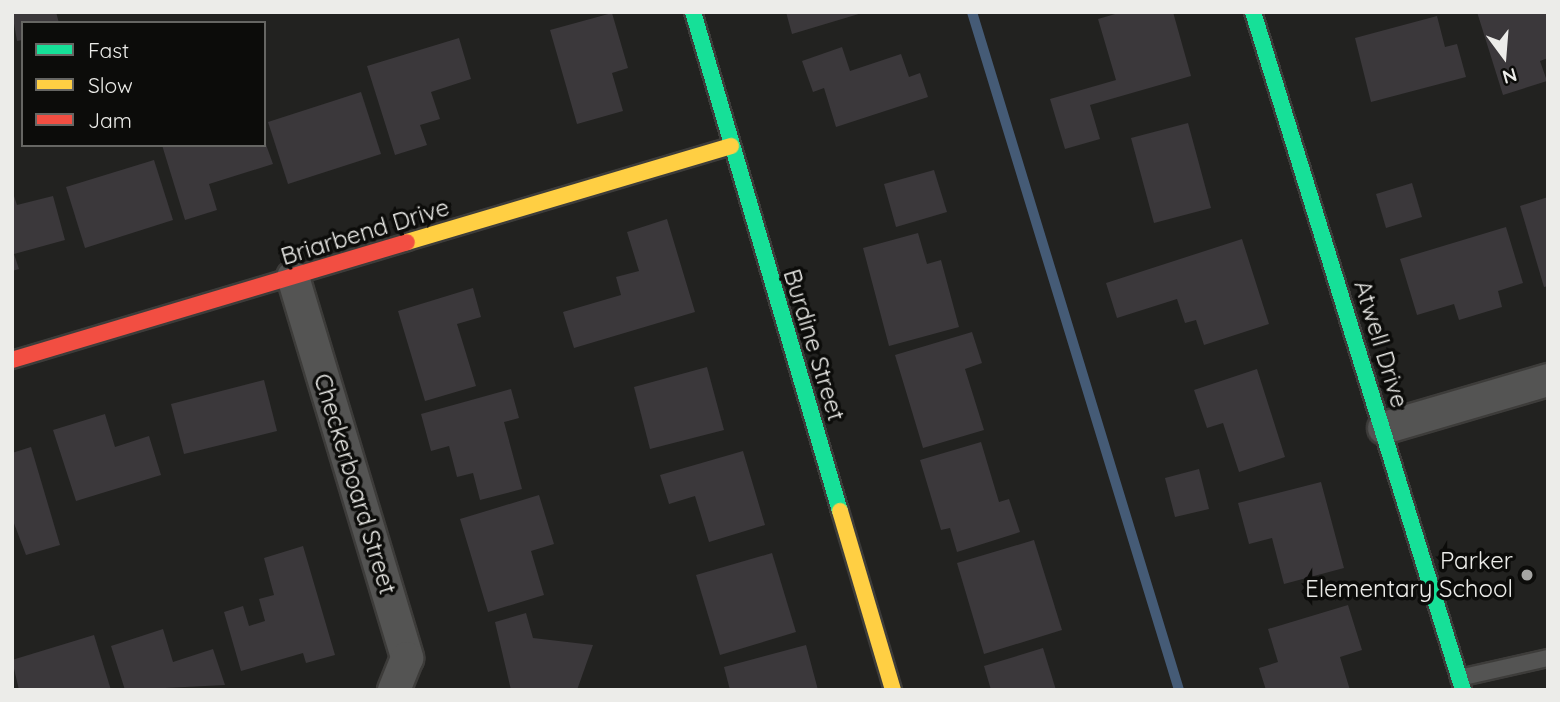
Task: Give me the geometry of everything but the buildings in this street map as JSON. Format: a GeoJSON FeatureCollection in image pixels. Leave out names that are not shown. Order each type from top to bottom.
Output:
{"type":"FeatureCollection","features":[{"type":"Feature","properties":{"kind":"street","name":"Burdine Street"},"geometry":{"type":"LineString","coordinates":[[693,12],[894,690]]}},
{"type":"Feature","properties":{"kind":"street","name":"Atwell Drive"},"geometry":{"type":"LineString","coordinates":[[1253,12],[1384,428],[1461,684]]}},
{"type":"Feature","properties":{"kind":"street","name":"Briarbend Drive"},"geometry":{"type":"LineString","coordinates":[[12,360],[731,146]]}},
{"type":"Feature","properties":{"kind":"street","name":"Checkerboard Street"},"geometry":{"type":"LineString","coordinates":[[293,277],[407,658],[394,690]]}},
{"type":"Feature","properties":{"kind":"street"},"geometry":{"type":"LineString","coordinates":[[1384,428],[1546,385]]}},
{"type":"Feature","properties":{"kind":"lane"},"geometry":{"type":"LineString","coordinates":[[1461,684],[1548,658]]}},
{"type":"Feature","properties":{"kind":"waterway"},"geometry":{"type":"LineString","coordinates":[[972,12],[1179,690]]}},
{"type":"Feature","properties":{"kind":"traffic: fast"},"geometry":{"type":"LineString","coordinates":[[693,12],[840,511]]}},
{"type":"Feature","properties":{"kind":"traffic: fast"},"geometry":{"type":"LineString","coordinates":[[1253,12],[1463,690]]}},
{"type":"Feature","properties":{"kind":"traffic: slow"},"geometry":{"type":"LineString","coordinates":[[407,242],[731,146]]}},
{"type":"Feature","properties":{"kind":"traffic: slow"},"geometry":{"type":"LineString","coordinates":[[840,511],[893,690]]}},
{"type":"Feature","properties":{"kind":"traffic: jam"},"geometry":{"type":"LineString","coordinates":[[12,360],[407,242]]}},
{"type":"Feature","properties":{"kind":"place","name":"Parker Elementary School"},"geometry":{"type":"Point","coordinates":[1527,575]}}]}
